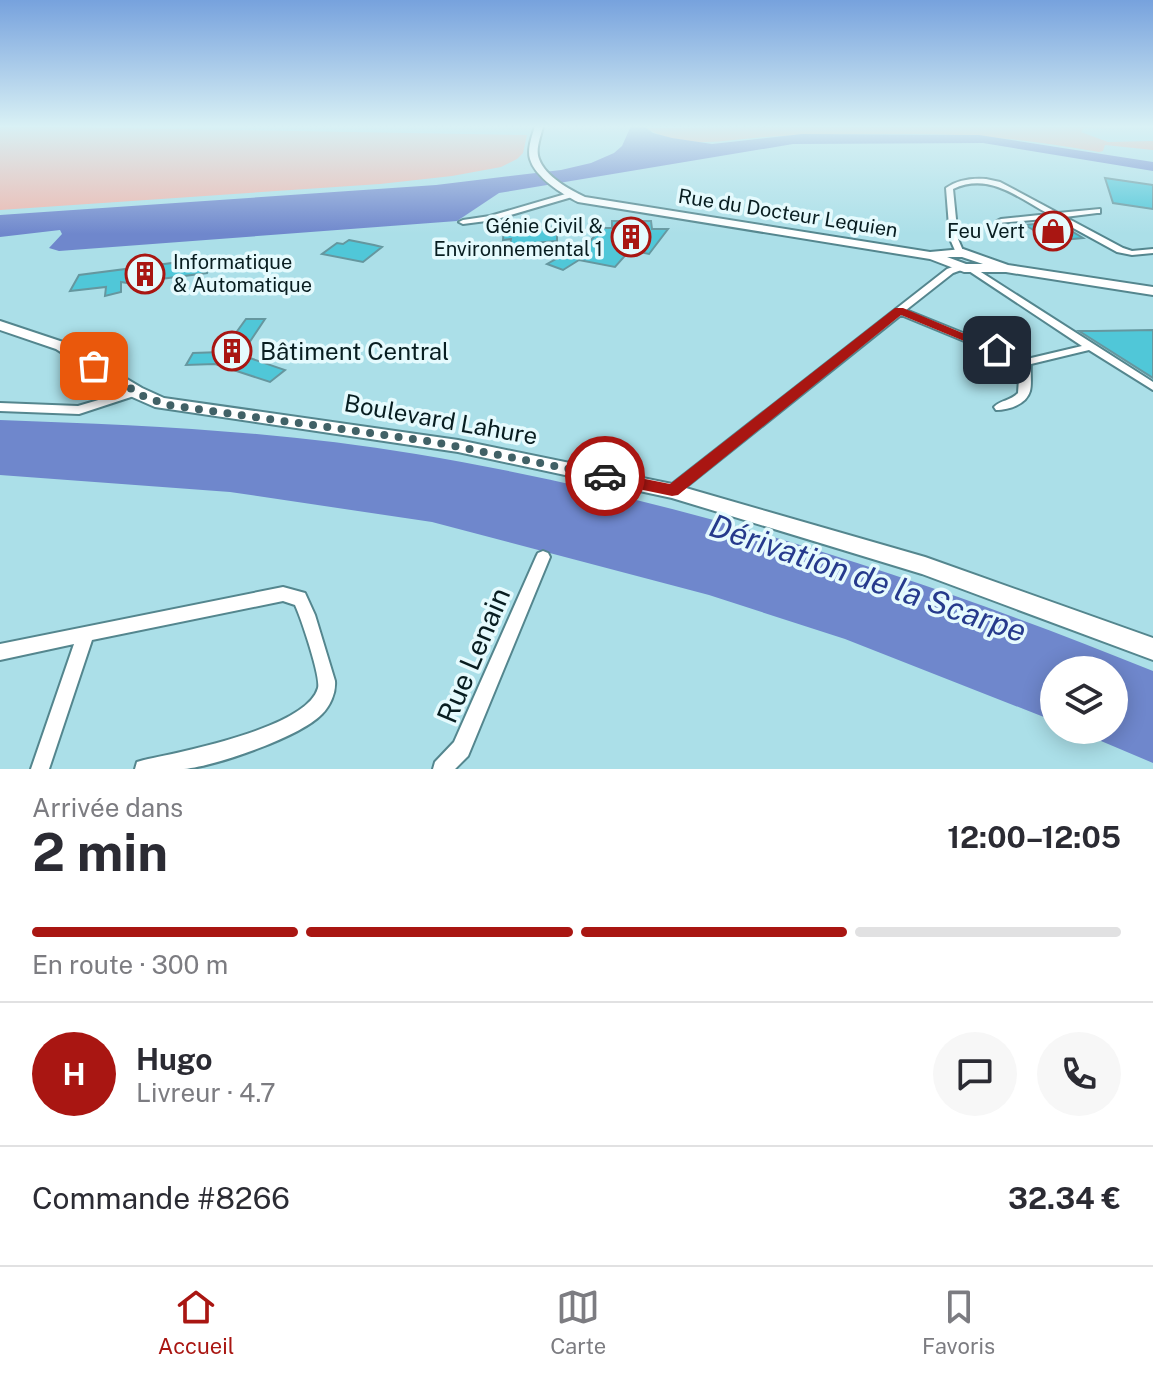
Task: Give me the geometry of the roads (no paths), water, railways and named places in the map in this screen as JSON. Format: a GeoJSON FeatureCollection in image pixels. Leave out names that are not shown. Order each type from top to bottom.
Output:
{"type":"FeatureCollection","features":[{"type":"Feature","properties":{"kind":"main road"},"geometry":{"type":"LineString","coordinates":[[539,162],[565,191]]}},
{"type":"Feature","properties":{"kind":"main road","name":"Rue du Docteur Lequien"},"geometry":{"type":"LineString","coordinates":[[565,191],[595,203],[917,254],[951,256]]}},
{"type":"Feature","properties":{"kind":"main road"},"geometry":{"type":"LineString","coordinates":[[951,256],[973,266],[1006,268],[1153,292]]}},
{"type":"Feature","properties":{"kind":"main road"},"geometry":{"type":"LineString","coordinates":[[951,256],[973,266]]}},
{"type":"Feature","properties":{"kind":"main road","name":"Boulevard Lahure"},"geometry":{"type":"LineString","coordinates":[[0,325],[61,346],[136,392],[161,403],[446,444],[672,491],[897,557],[1153,649]]}},
{"type":"Feature","properties":{"kind":"street"},"geometry":{"type":"LineString","coordinates":[[951,256],[954,239],[949,188],[984,181],[998,183],[1123,251],[1150,253]]}},
{"type":"Feature","properties":{"kind":"street"},"geometry":{"type":"LineString","coordinates":[[463,222],[491,218],[565,191]]}},
{"type":"Feature","properties":{"kind":"street"},"geometry":{"type":"LineString","coordinates":[[1001,221],[1097,211]]}},
{"type":"Feature","properties":{"kind":"street"},"geometry":{"type":"LineString","coordinates":[[672,491],[950,271],[973,266],[1043,316],[1153,387]]}},
{"type":"Feature","properties":{"kind":"street"},"geometry":{"type":"LineString","coordinates":[[899,311],[1026,362],[1091,347]]}},
{"type":"Feature","properties":{"kind":"street"},"geometry":{"type":"LineString","coordinates":[[1000,407],[1016,401],[1023,394],[1028,382],[1026,362]]}},
{"type":"Feature","properties":{"kind":"street"},"geometry":{"type":"LineString","coordinates":[[0,407],[79,410],[136,392]]}},
{"type":"Feature","properties":{"kind":"street","name":"Rue Lenain"},"geometry":{"type":"LineString","coordinates":[[442,769],[461,749],[543,557]]}},
{"type":"Feature","properties":{"kind":"street"},"geometry":{"type":"LineString","coordinates":[[1,654],[283,594],[300,598],[327,682],[325,697],[320,704],[304,719],[271,733],[174,765],[144,769]]}},
{"type":"Feature","properties":{"kind":"street"},"geometry":{"type":"LineString","coordinates":[[40,769],[86,634]]}},
{"type":"Feature","properties":{"kind":"water"},"geometry":{"type":"Polygon","coordinates":[[[686,162],[499,193],[457,221],[59,251],[49,248],[62,234],[60,230],[0,237],[0,215],[436,185],[561,170],[591,163],[686,162]]]}},
{"type":"Feature","properties":{"kind":"water"},"geometry":{"type":"Polygon","coordinates":[[[1098,162],[1153,162],[1153,171],[1098,162]]]}},
{"type":"Feature","properties":{"kind":"water","name":"Dérivation de la Scarpe"},"geometry":{"type":"Polygon","coordinates":[[[0,420],[261,434],[416,454],[605,492],[790,542],[973,602],[1115,656],[1040,656],[1040,716],[845,639],[709,595],[432,522],[230,492],[0,475],[0,420]]]}},
{"type":"Feature","properties":{"kind":"water"},"geometry":{"type":"Polygon","coordinates":[[[1128,661],[1153,671],[1153,763],[1108,744],[1128,744],[1128,661]]]}},
{"type":"Feature","properties":{"kind":"place","name":"Feu Vert"},"geometry":{"type":"Point","coordinates":[1053,231]}},
{"type":"Feature","properties":{"kind":"place","name":"Génie Civil & Environnemental 1"},"geometry":{"type":"Point","coordinates":[631,237]}},
{"type":"Feature","properties":{"kind":"place","name":"Informatique & Automatique"},"geometry":{"type":"Point","coordinates":[145,274]}},
{"type":"Feature","properties":{"kind":"place","name":"Bâtiment Central"},"geometry":{"type":"Point","coordinates":[232,351]}}]}
